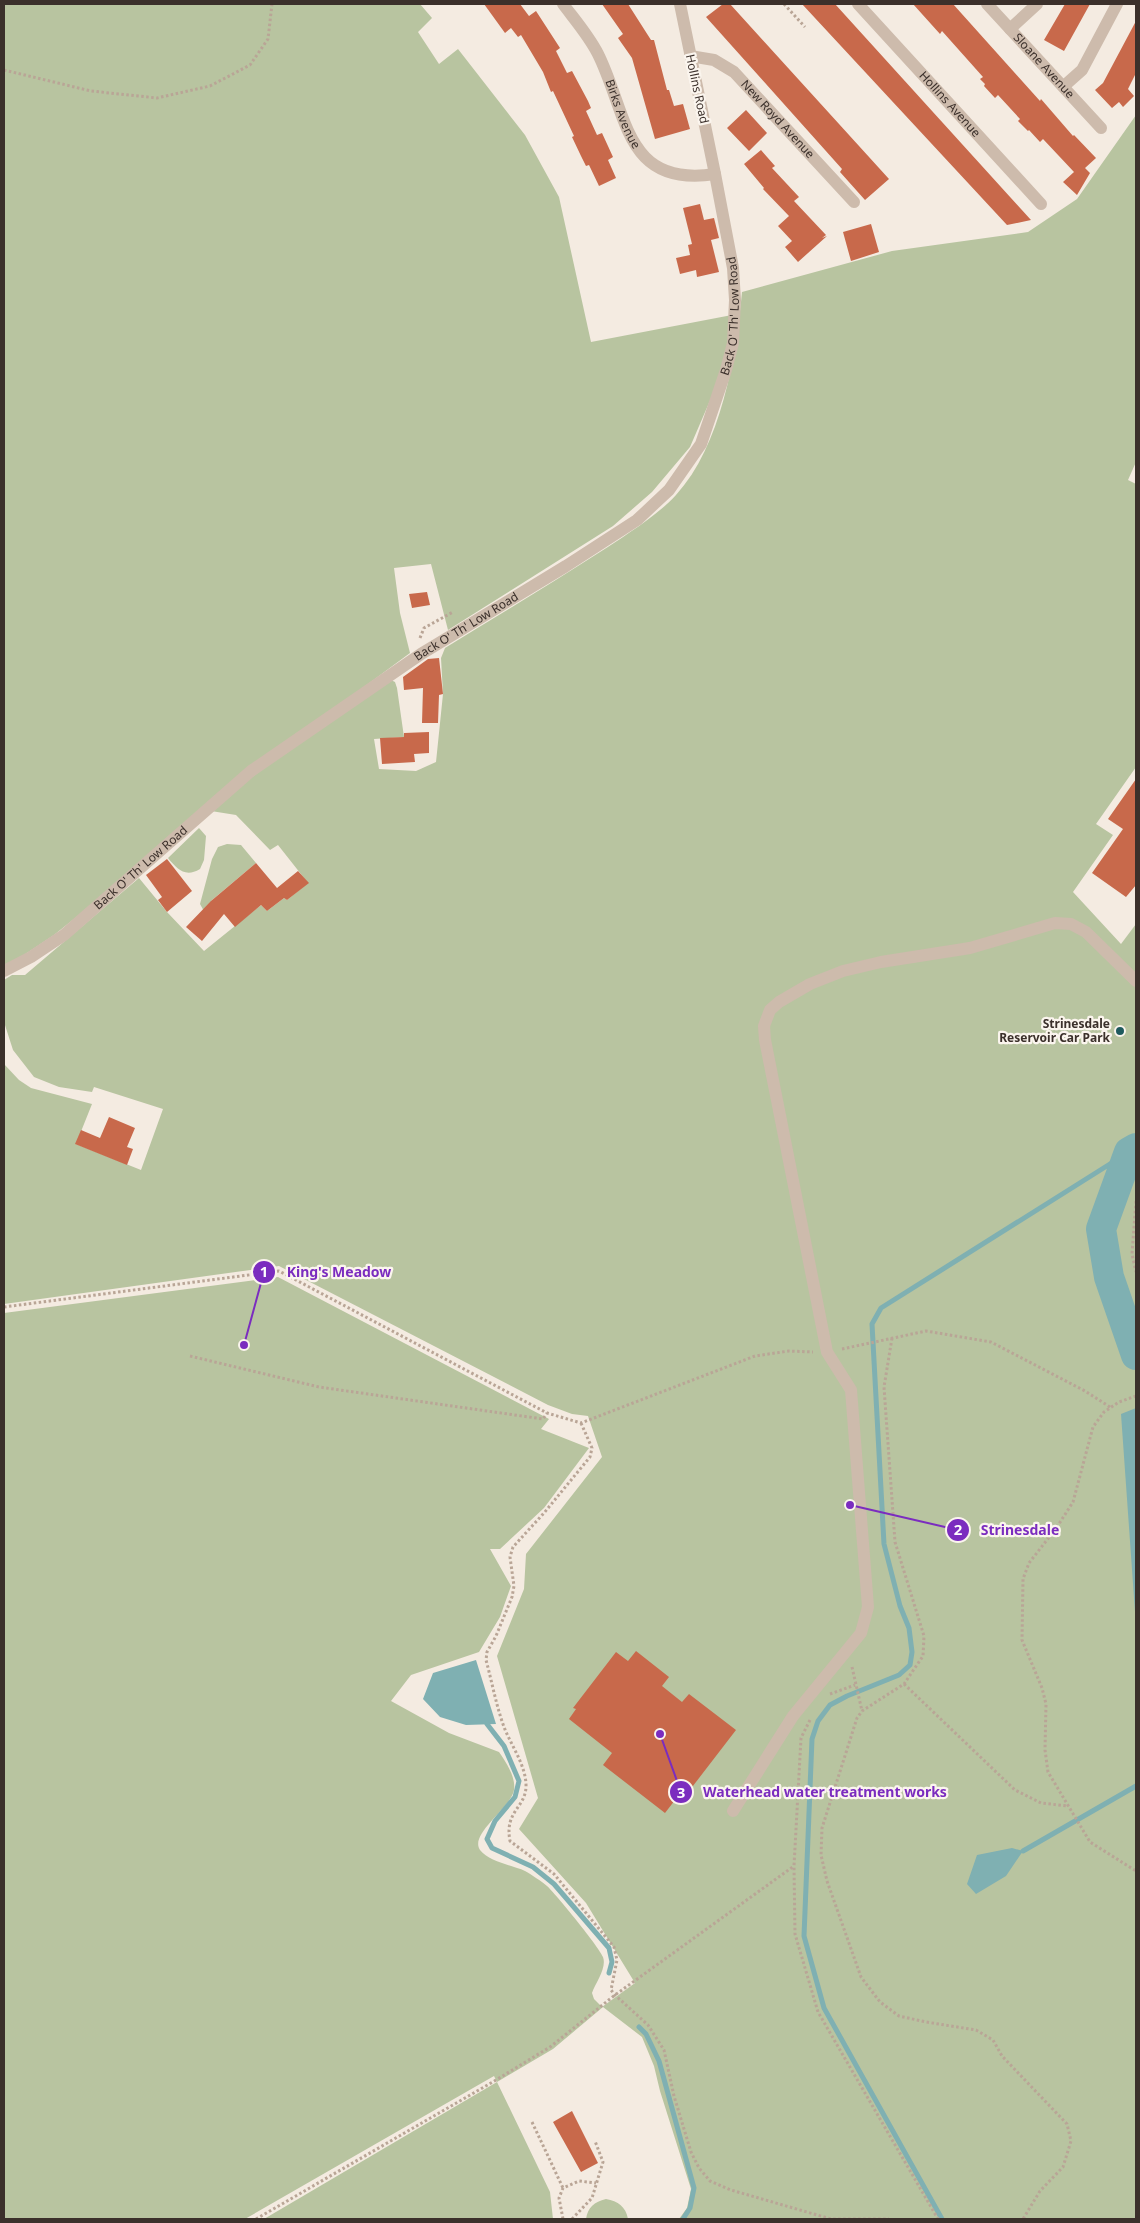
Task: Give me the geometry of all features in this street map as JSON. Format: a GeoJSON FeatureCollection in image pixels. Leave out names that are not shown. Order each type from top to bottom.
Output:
{"type":"FeatureCollection","features":[{"type":"Feature","properties":{"kind":"street","name":"Birks Avenue"},"geometry":{"type":"LineString","coordinates":[[563,4],[598,53],[633,142],[642,156],[663,171],[681,176],[698,177],[715,174]]}},
{"type":"Feature","properties":{"kind":"street","name":"Hollins Road"},"geometry":{"type":"LineString","coordinates":[[680,4],[715,174]]}},
{"type":"Feature","properties":{"kind":"street","name":"Hollins Avenue"},"geometry":{"type":"LineString","coordinates":[[858,4],[1041,204]]}},
{"type":"Feature","properties":{"kind":"street","name":"Sloane Avenue"},"geometry":{"type":"LineString","coordinates":[[987,4],[1101,128]]}},
{"type":"Feature","properties":{"kind":"street"},"geometry":{"type":"LineString","coordinates":[[1010,29],[1037,4]]}},
{"type":"Feature","properties":{"kind":"street"},"geometry":{"type":"LineString","coordinates":[[1064,86],[1082,70],[1117,4]]}},
{"type":"Feature","properties":{"kind":"street","name":"New Royd Avenue"},"geometry":{"type":"LineString","coordinates":[[690,56],[714,60],[734,72],[854,202]]}},
{"type":"Feature","properties":{"kind":"street","name":"Back O' Th' Low Road"},"geometry":{"type":"LineString","coordinates":[[4,971],[31,958],[64,935],[251,772],[421,654],[566,566],[636,520],[668,490],[701,444],[719,395],[732,343],[735,300],[733,268],[715,174]]}},
{"type":"Feature","properties":{"kind":"street"},"geometry":{"type":"LineString","coordinates":[[733,1811],[793,1716],[861,1633],[868,1607],[851,1390],[828,1352],[765,1040],[764,1026],[770,1010],[779,1002],[810,984],[843,971],[881,962],[970,948],[1055,923],[1070,924],[1086,932],[1136,981]]}},
{"type":"Feature","properties":{"kind":"path"},"geometry":{"type":"LineString","coordinates":[[4,70],[91,90],[158,98],[210,86],[250,65],[268,39],[272,4]]}},
{"type":"Feature","properties":{"kind":"path"},"geometry":{"type":"LineString","coordinates":[[784,4],[805,27]]}},
{"type":"Feature","properties":{"kind":"path"},"geometry":{"type":"LineString","coordinates":[[1136,1204],[1132,1254],[1136,1272]]}},
{"type":"Feature","properties":{"kind":"path"},"geometry":{"type":"LineString","coordinates":[[4,1308],[279,1271],[547,1413],[581,1423],[755,1356],[790,1351],[828,1352],[926,1331],[991,1342],[1084,1391],[1110,1407]]}},
{"type":"Feature","properties":{"kind":"path"},"geometry":{"type":"LineString","coordinates":[[892,1338],[884,1387],[895,1542],[924,1636],[922,1656],[904,1684],[862,1711],[857,1718],[822,1828],[821,1855],[861,1977],[880,2002],[899,2016],[976,2030],[993,2040],[1002,2056],[1067,2124],[1071,2142],[1062,2167],[1040,2191],[1023,2219]]}},
{"type":"Feature","properties":{"kind":"path"},"geometry":{"type":"LineString","coordinates":[[190,1356],[319,1387],[543,1419],[547,1413]]}},
{"type":"Feature","properties":{"kind":"path"},"geometry":{"type":"LineString","coordinates":[[1136,1396],[1110,1407],[1093,1427],[1073,1502],[1057,1527],[1029,1563],[1023,1579],[1022,1640],[1042,1688],[1046,1704],[1045,1750],[1048,1772],[1090,1842],[1136,1871]]}},
{"type":"Feature","properties":{"kind":"path"},"geometry":{"type":"LineString","coordinates":[[581,1423],[592,1448],[590,1457],[513,1547],[510,1557],[514,1586],[512,1597],[496,1636],[487,1652],[486,1660],[504,1726],[516,1751],[526,1782],[525,1794],[509,1819],[510,1841],[554,1874],[614,1947],[617,1960],[611,1990],[614,1995],[648,2025],[664,2050],[674,2096],[691,2152],[699,2168],[710,2181],[731,2190],[831,2218],[889,2219]]}},
{"type":"Feature","properties":{"kind":"path"},"geometry":{"type":"LineString","coordinates":[[904,1684],[1015,1790],[1041,1802],[1070,1808]]}},
{"type":"Feature","properties":{"kind":"path"},"geometry":{"type":"LineString","coordinates":[[826,1696],[855,1685],[862,1711]]}},
{"type":"Feature","properties":{"kind":"path"},"geometry":{"type":"LineString","coordinates":[[811,1717],[802,1738],[794,1866],[795,1934],[818,2012],[938,2219]]}},
{"type":"Feature","properties":{"kind":"path"},"geometry":{"type":"LineString","coordinates":[[256,2219],[550,2047],[614,1995],[794,1866]]}},
{"type":"Feature","properties":{"kind":"path"},"geometry":{"type":"LineString","coordinates":[[532,2122],[563,2188]]}},
{"type":"Feature","properties":{"kind":"path"},"geometry":{"type":"LineString","coordinates":[[572,2219],[592,2198],[603,2162],[595,2141]]}},
{"type":"Feature","properties":{"kind":"path"},"geometry":{"type":"LineString","coordinates":[[563,2219],[559,2198],[563,2188],[579,2181],[596,2183]]}},
{"type":"Feature","properties":{"kind":"green space"},"geometry":{"type":"Polygon","coordinates":[[[4,4],[420,4],[432,18],[418,32],[439,64],[458,49],[525,135],[559,197],[591,342],[732,315],[727,349],[715,389],[690,447],[652,492],[613,526],[448,630],[431,564],[394,568],[400,613],[410,653],[341,704],[54,935],[18,959],[4,965],[4,4]]]}},
{"type":"Feature","properties":{"kind":"green space"},"geometry":{"type":"Polygon","coordinates":[[[1136,115],[1136,462],[1128,480],[1136,484],[1136,767],[1096,824],[1113,835],[1073,892],[1121,944],[1136,924],[1136,2219],[679,2219],[687,2208],[691,2189],[654,2066],[642,2037],[603,2007],[553,2049],[497,2082],[494,2076],[245,2219],[4,2219],[4,1313],[278,1277],[549,1419],[541,1429],[589,1448],[544,1508],[500,1549],[490,1549],[511,1586],[500,1617],[479,1652],[411,1675],[391,1701],[449,1733],[499,1752],[512,1775],[514,1790],[506,1805],[480,1836],[478,1844],[480,1850],[489,1858],[525,1871],[545,1884],[586,1932],[604,1961],[604,1966],[592,1993],[594,1999],[602,2007],[635,1983],[586,1903],[519,1829],[538,1798],[497,1656],[524,1589],[526,1554],[602,1457],[588,1416],[572,1414],[548,1405],[279,1266],[4,1304],[4,1064],[19,1080],[31,1088],[92,1104],[76,1144],[141,1170],[163,1109],[94,1087],[92,1092],[59,1087],[34,1077],[13,1050],[4,1022],[4,980],[12,975],[25,975],[139,878],[167,912],[204,951],[261,905],[267,911],[284,898],[287,900],[308,883],[278,845],[270,850],[236,815],[211,811],[276,759],[391,680],[395,682],[397,688],[404,737],[374,739],[379,769],[416,771],[436,762],[443,694],[441,658],[445,648],[562,576],[640,525],[669,503],[692,475],[704,452],[724,400],[735,344],[742,292],[892,251],[1028,232],[1077,199],[1136,115]]]}},
{"type":"Feature","properties":{"kind":"green space"},"geometry":{"type":"Polygon","coordinates":[[[199,828],[206,836],[204,860],[200,869],[195,872],[182,871],[168,858],[199,828]]]}},
{"type":"Feature","properties":{"kind":"green space"},"geometry":{"type":"Polygon","coordinates":[[[227,844],[241,845],[256,863],[212,900],[205,913],[200,904],[212,859],[218,847],[227,844]]]}},
{"type":"Feature","properties":{"kind":"green space"},"geometry":{"type":"Polygon","coordinates":[[[497,2082],[550,2192],[553,2219],[264,2219],[497,2082]]]}},
{"type":"Feature","properties":{"kind":"green space"},"geometry":{"type":"Polygon","coordinates":[[[606,2199],[621,2205],[628,2219],[586,2219],[588,2211],[592,2206],[606,2199]]]}},
{"type":"Feature","properties":{"kind":"water"},"geometry":{"type":"Polygon","coordinates":[[[1136,1408],[1136,1626],[1121,1414],[1136,1408]]]}},
{"type":"Feature","properties":{"kind":"water"},"geometry":{"type":"Polygon","coordinates":[[[476,1660],[496,1724],[466,1725],[440,1717],[423,1699],[433,1673],[476,1660]]]}},
{"type":"Feature","properties":{"kind":"water"},"geometry":{"type":"Polygon","coordinates":[[[1012,1848],[1023,1851],[1006,1876],[976,1894],[967,1884],[977,1855],[1012,1848]]]}},
{"type":"Feature","properties":{"kind":"building"},"geometry":{"type":"Polygon","coordinates":[[[484,4],[520,4],[529,16],[536,11],[560,48],[556,51],[567,73],[572,71],[588,101],[591,108],[586,111],[597,135],[602,133],[613,157],[608,160],[616,178],[599,186],[589,165],[586,166],[581,156],[553,91],[551,92],[543,72],[521,35],[518,37],[511,28],[505,33],[484,4]]]}},
{"type":"Feature","properties":{"kind":"building"},"geometry":{"type":"Polygon","coordinates":[[[602,4],[628,4],[651,40],[654,40],[667,90],[669,90],[674,106],[683,104],[690,129],[655,139],[632,58],[618,38],[623,34],[602,4]]]}},
{"type":"Feature","properties":{"kind":"building"},"geometry":{"type":"Polygon","coordinates":[[[723,4],[730,4],[889,179],[865,200],[840,172],[842,169],[706,17],[723,4]]]}},
{"type":"Feature","properties":{"kind":"building"},"geometry":{"type":"Polygon","coordinates":[[[802,4],[835,4],[1031,220],[1007,225],[802,4]]]}},
{"type":"Feature","properties":{"kind":"building"},"geometry":{"type":"Polygon","coordinates":[[[913,4],[953,4],[1040,101],[1041,99],[1073,136],[1096,158],[1085,168],[1090,173],[1077,195],[1063,182],[1074,172],[1043,139],[1040,142],[1018,121],[1020,119],[998,95],[995,98],[980,79],[983,77],[942,31],[940,34],[913,4]]]}},
{"type":"Feature","properties":{"kind":"building"},"geometry":{"type":"Polygon","coordinates":[[[1065,4],[1090,4],[1064,51],[1044,40],[1065,4]]]}},
{"type":"Feature","properties":{"kind":"building"},"geometry":{"type":"Polygon","coordinates":[[[1136,21],[1136,73],[1128,89],[1134,96],[1123,107],[1119,102],[1112,108],[1095,90],[1103,83],[1136,21]]]}},
{"type":"Feature","properties":{"kind":"building"},"geometry":{"type":"Polygon","coordinates":[[[746,110],[767,133],[749,151],[727,128],[746,110]]]}},
{"type":"Feature","properties":{"kind":"building"},"geometry":{"type":"Polygon","coordinates":[[[761,150],[775,166],[772,168],[799,197],[794,201],[826,235],[822,238],[827,236],[798,262],[785,247],[792,241],[778,226],[789,216],[763,189],[744,164],[761,150]]]}},
{"type":"Feature","properties":{"kind":"building"},"geometry":{"type":"Polygon","coordinates":[[[700,204],[704,220],[714,218],[719,238],[711,240],[719,272],[697,277],[696,270],[680,274],[676,258],[690,255],[688,245],[692,244],[683,208],[700,204]]]}},
{"type":"Feature","properties":{"kind":"building"},"geometry":{"type":"Polygon","coordinates":[[[871,224],[879,252],[851,261],[843,232],[871,224]]]}},
{"type":"Feature","properties":{"kind":"building"},"geometry":{"type":"Polygon","coordinates":[[[427,592],[430,605],[412,608],[409,594],[427,592]]]}},
{"type":"Feature","properties":{"kind":"building"},"geometry":{"type":"Polygon","coordinates":[[[439,658],[443,694],[439,695],[438,723],[422,723],[423,688],[404,690],[403,677],[428,659],[439,658]]]}},
{"type":"Feature","properties":{"kind":"building"},"geometry":{"type":"Polygon","coordinates":[[[429,732],[429,753],[414,754],[415,762],[382,764],[380,738],[404,737],[404,733],[429,732]]]}},
{"type":"Feature","properties":{"kind":"building"},"geometry":{"type":"Polygon","coordinates":[[[1136,779],[1136,885],[1126,897],[1092,873],[1123,829],[1108,819],[1136,779]]]}},
{"type":"Feature","properties":{"kind":"building"},"geometry":{"type":"Polygon","coordinates":[[[167,859],[192,891],[167,912],[158,900],[162,897],[146,875],[167,859]]]}},
{"type":"Feature","properties":{"kind":"building"},"geometry":{"type":"Polygon","coordinates":[[[256,863],[277,888],[298,871],[309,883],[287,900],[284,898],[267,911],[261,905],[235,927],[224,914],[202,941],[186,927],[211,901],[256,863]]]}},
{"type":"Feature","properties":{"kind":"building"},"geometry":{"type":"Polygon","coordinates":[[[109,1117],[135,1128],[127,1147],[133,1149],[127,1165],[75,1144],[81,1130],[100,1138],[109,1117]]]}},
{"type":"Feature","properties":{"kind":"building"},"geometry":{"type":"Polygon","coordinates":[[[636,1651],[669,1677],[662,1686],[682,1702],[689,1694],[736,1730],[686,1795],[682,1791],[665,1813],[603,1765],[612,1753],[569,1719],[576,1709],[573,1708],[616,1652],[628,1661],[636,1651]]]}},
{"type":"Feature","properties":{"kind":"building"},"geometry":{"type":"Polygon","coordinates":[[[572,2111],[598,2163],[581,2172],[553,2122],[572,2111]]]}},
{"type":"Feature","properties":{"kind":"waterway"},"geometry":{"type":"LineString","coordinates":[[1136,1148],[1129,1152],[1101,1229],[1109,1277],[1136,1355]]}},
{"type":"Feature","properties":{"kind":"waterway"},"geometry":{"type":"LineString","coordinates":[[942,2219],[824,2008],[804,1936],[812,1739],[818,1721],[830,1705],[899,1675],[910,1665],[912,1652],[909,1628],[900,1606],[884,1544],[872,1324],[881,1308],[1129,1152]]}},
{"type":"Feature","properties":{"kind":"waterway"},"geometry":{"type":"LineString","coordinates":[[487,1724],[504,1746],[519,1781],[515,1797],[495,1821],[487,1839],[492,1848],[533,1867],[554,1884],[609,1948],[612,1962],[609,1973]]}},
{"type":"Feature","properties":{"kind":"waterway"},"geometry":{"type":"LineString","coordinates":[[1023,1851],[1136,1786]]}},
{"type":"Feature","properties":{"kind":"waterway"},"geometry":{"type":"LineString","coordinates":[[639,2027],[646,2034],[659,2061],[694,2188],[690,2208],[683,2219]]}},
{"type":"Feature","properties":{"kind":"place","name":"Strinesdale Reservoir Car Park"},"geometry":{"type":"Point","coordinates":[1120,1031]}},
{"type":"Feature","properties":{"kind":"place","name":"King's Meadow"},"geometry":{"type":"Point","coordinates":[244,1345]}},
{"type":"Feature","properties":{"kind":"place","name":"Strinesdale"},"geometry":{"type":"Point","coordinates":[850,1505]}},
{"type":"Feature","properties":{"kind":"place","name":"Waterhead water treatment works"},"geometry":{"type":"Point","coordinates":[660,1734]}}]}
